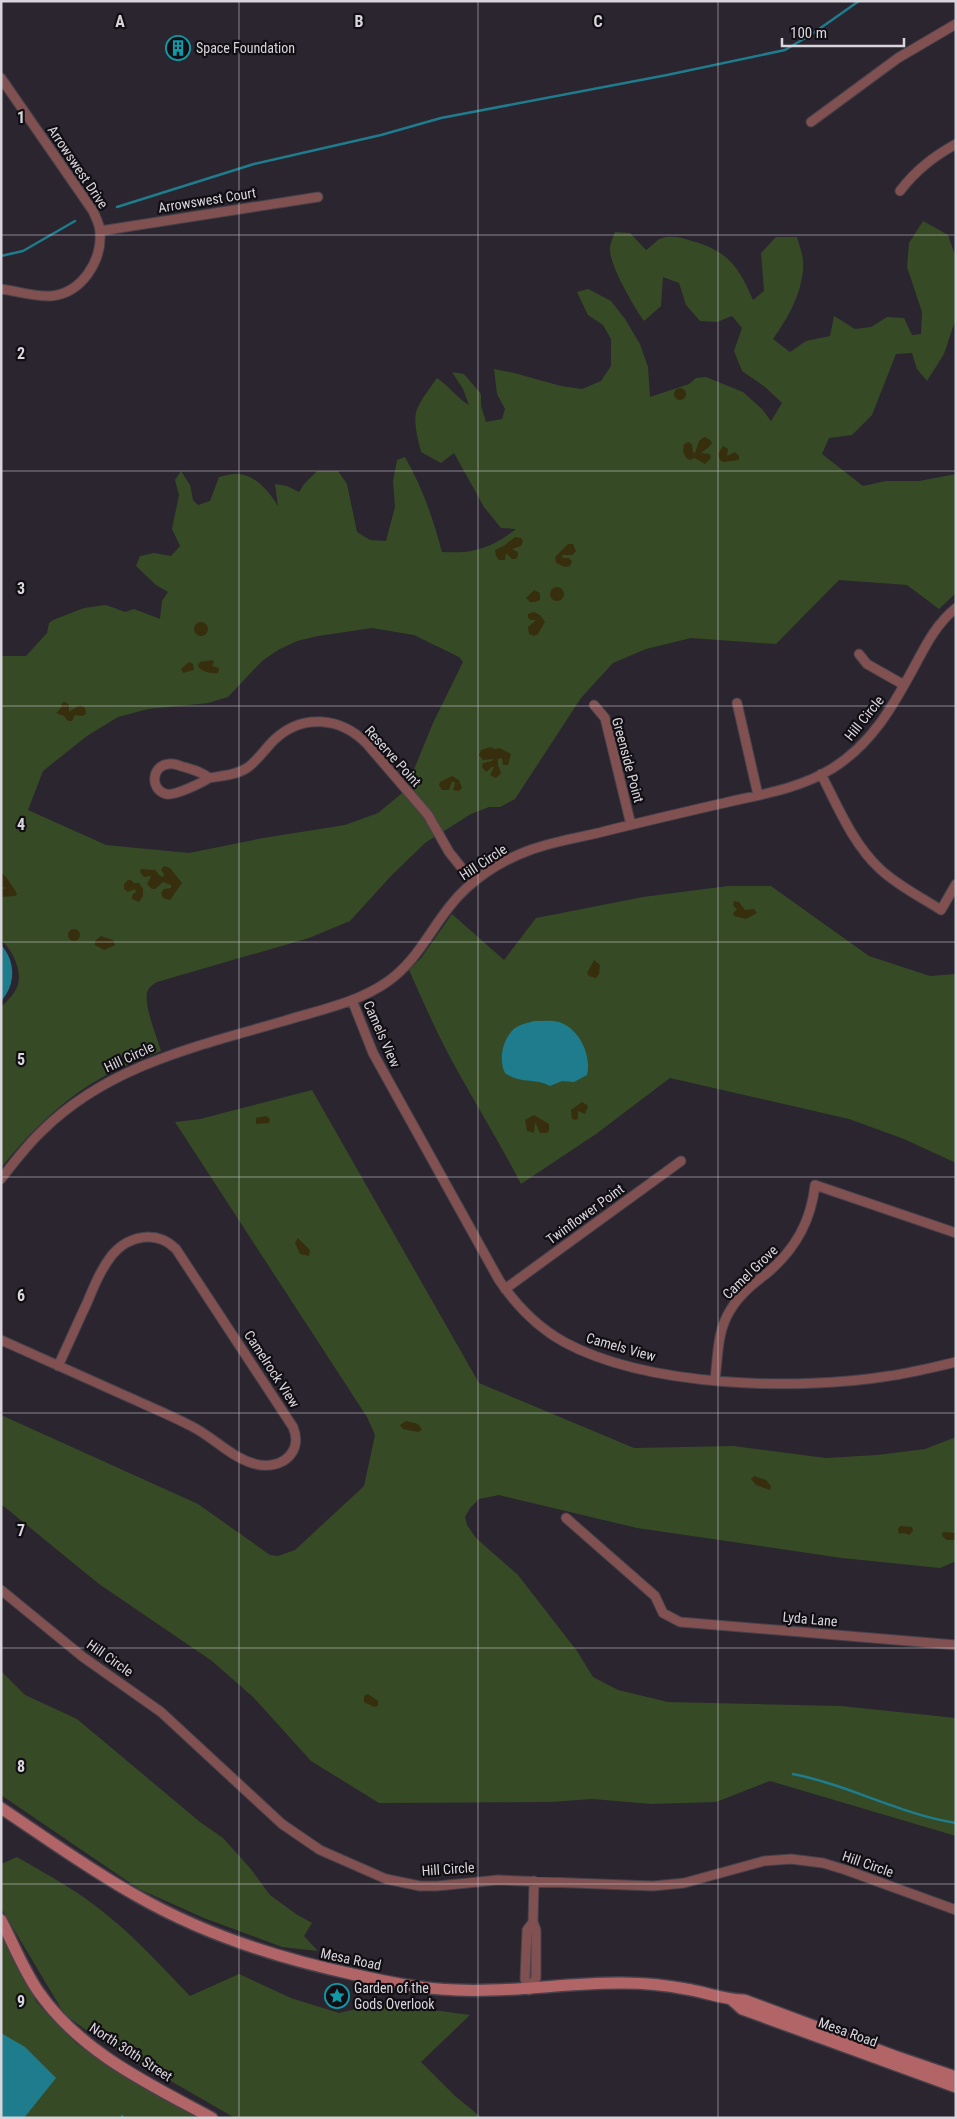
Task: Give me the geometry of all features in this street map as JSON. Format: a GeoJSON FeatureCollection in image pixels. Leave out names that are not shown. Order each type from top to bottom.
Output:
{"type":"FeatureCollection","features":[{"type":"Feature","properties":{"kind":"main road","name":"Mesa Road"},"geometry":{"type":"LineString","coordinates":[[1,1808],[138,1897],[158,1908],[257,1950],[315,1966],[424,1988],[487,1991],[528,1990],[592,1984],[642,1983],[687,1989],[732,2000],[744,2000],[897,2057],[956,2076]]}},
{"type":"Feature","properties":{"kind":"main road","name":"North 30th Street"},"geometry":{"type":"LineString","coordinates":[[1,1920],[37,1989],[69,2028],[87,2043],[135,2076],[212,2118]]}},
{"type":"Feature","properties":{"kind":"main road","name":"Mesa Road"},"geometry":{"type":"LineString","coordinates":[[732,2000],[742,2008],[956,2088]]}},
{"type":"Feature","properties":{"kind":"street"},"geometry":{"type":"LineString","coordinates":[[811,122],[898,58],[956,24]]}},
{"type":"Feature","properties":{"kind":"street","name":"Arrowswest Drive"},"geometry":{"type":"LineString","coordinates":[[1,78],[93,211],[100,231],[100,246],[92,267],[84,279],[69,290],[51,296],[1,289]]}},
{"type":"Feature","properties":{"kind":"street"},"geometry":{"type":"LineString","coordinates":[[900,191],[927,162],[956,144]]}},
{"type":"Feature","properties":{"kind":"street","name":"Arrowswest Court"},"geometry":{"type":"LineString","coordinates":[[100,231],[318,197]]}},
{"type":"Feature","properties":{"kind":"street","name":"Hill Circle"},"geometry":{"type":"LineString","coordinates":[[1,1179],[28,1145],[59,1115],[93,1090],[123,1074],[181,1051],[352,1000],[387,982],[404,968],[420,949],[449,907],[473,882],[503,862],[532,850],[631,824],[795,786],[821,774],[848,757],[868,739],[886,716],[931,635],[946,616],[956,608]]}},
{"type":"Feature","properties":{"kind":"street"},"geometry":{"type":"LineString","coordinates":[[859,654],[867,664],[904,685]]}},
{"type":"Feature","properties":{"kind":"street"},"geometry":{"type":"LineString","coordinates":[[738,703],[758,795]]}},
{"type":"Feature","properties":{"kind":"street","name":"Greenside Point"},"geometry":{"type":"LineString","coordinates":[[594,705],[605,718],[631,824]]}},
{"type":"Feature","properties":{"kind":"street","name":"Reserve Point"},"geometry":{"type":"LineString","coordinates":[[209,778],[202,772],[171,764],[159,768],[155,773],[154,779],[159,790],[165,794],[171,794],[209,778],[229,775],[247,768],[281,734],[303,723],[324,721],[344,726],[359,736],[428,815],[449,852],[473,882]]}},
{"type":"Feature","properties":{"kind":"street"},"geometry":{"type":"LineString","coordinates":[[821,774],[856,840],[870,858],[890,878],[942,910],[956,884]]}},
{"type":"Feature","properties":{"kind":"street","name":"Camels View"},"geometry":{"type":"LineString","coordinates":[[352,1000],[373,1053],[461,1214],[505,1289],[537,1323],[550,1333],[579,1349],[619,1363],[653,1371],[715,1380],[763,1383],[829,1383],[890,1376],[956,1362]]}},
{"type":"Feature","properties":{"kind":"street","name":"Twinflower Point"},"geometry":{"type":"LineString","coordinates":[[505,1289],[681,1161]]}},
{"type":"Feature","properties":{"kind":"street","name":"Camel Grove"},"geometry":{"type":"LineString","coordinates":[[715,1380],[719,1342],[725,1318],[738,1299],[791,1250],[802,1232],[810,1212],[815,1185],[956,1233]]}},
{"type":"Feature","properties":{"kind":"street","name":"Camelrock View"},"geometry":{"type":"LineString","coordinates":[[1,1340],[58,1366],[191,1425],[248,1462],[269,1465],[281,1463],[292,1454],[296,1447],[296,1434],[293,1427],[176,1249],[167,1241],[146,1236],[139,1237],[125,1243],[111,1256],[98,1278],[58,1366]]}},
{"type":"Feature","properties":{"kind":"street","name":"Lyda Lane"},"geometry":{"type":"LineString","coordinates":[[566,1518],[655,1596],[664,1613],[680,1622],[956,1645]]}},
{"type":"Feature","properties":{"kind":"street","name":"Hill Circle"},"geometry":{"type":"LineString","coordinates":[[1,1590],[83,1657],[161,1712],[267,1812],[320,1850],[372,1874],[404,1883],[437,1886],[484,1880],[632,1886],[670,1885],[752,1864],[777,1859],[791,1859],[823,1863],[846,1870],[956,1910]]}},
{"type":"Feature","properties":{"kind":"street"},"geometry":{"type":"LineString","coordinates":[[528,1990],[536,1978],[536,1930],[533,1922],[534,1881]]}},
{"type":"Feature","properties":{"kind":"street"},"geometry":{"type":"LineString","coordinates":[[528,1990],[525,1979],[527,1930],[533,1922]]}},
{"type":"Feature","properties":{"kind":"street"},"geometry":{"type":"LineString","coordinates":[[526,1953],[537,1953]]}},
{"type":"Feature","properties":{"kind":"green space"},"geometry":{"type":"Polygon","coordinates":[[[923,221],[948,235],[956,258],[956,318],[944,354],[927,381],[917,369],[912,353],[896,354],[872,415],[852,435],[829,438],[822,454],[863,486],[886,481],[919,481],[956,474],[956,593],[939,609],[907,585],[839,580],[776,644],[691,638],[646,649],[613,663],[581,698],[515,799],[500,807],[489,807],[471,814],[425,843],[391,876],[350,921],[309,938],[152,985],[148,990],[147,1003],[161,1051],[108,1074],[73,1096],[23,1142],[1,1168],[1,1007],[15,991],[19,972],[9,949],[1,940],[1,656],[26,656],[47,633],[49,623],[84,608],[106,605],[125,612],[134,609],[160,619],[162,601],[168,592],[156,585],[136,566],[140,556],[154,553],[171,556],[180,546],[172,529],[179,495],[175,480],[181,471],[190,485],[193,500],[198,505],[210,501],[219,477],[237,474],[245,475],[257,481],[278,506],[275,484],[287,486],[299,492],[317,471],[338,471],[347,484],[357,532],[370,540],[386,541],[395,507],[393,481],[397,460],[405,457],[426,503],[442,552],[472,551],[498,541],[516,529],[501,528],[484,507],[454,453],[441,463],[421,452],[416,428],[417,410],[437,378],[469,405],[463,389],[452,372],[464,374],[481,394],[481,406],[486,422],[502,419],[505,409],[497,394],[494,369],[561,386],[582,389],[601,381],[611,366],[611,339],[603,325],[588,315],[577,292],[588,289],[611,301],[625,319],[640,344],[648,367],[650,397],[689,384],[696,378],[706,377],[743,392],[762,409],[771,421],[782,403],[765,387],[742,371],[734,351],[742,328],[732,316],[717,322],[700,321],[686,305],[679,283],[663,277],[661,306],[644,321],[628,296],[610,254],[610,247],[615,232],[630,233],[646,250],[660,239],[677,237],[715,250],[737,269],[753,300],[764,291],[761,253],[776,237],[797,237],[803,260],[799,292],[790,312],[773,339],[790,352],[806,341],[830,336],[834,316],[855,329],[871,327],[887,317],[904,318],[912,335],[921,334],[922,312],[907,267],[909,243],[923,221]],[[372,628],[297,641],[278,650],[262,661],[228,697],[208,703],[148,709],[118,717],[87,736],[43,771],[28,810],[106,845],[189,853],[263,838],[345,825],[378,813],[401,794],[408,784],[433,723],[463,662],[459,657],[414,635],[372,628]]]}},
{"type":"Feature","properties":{"kind":"green space"},"geometry":{"type":"Polygon","coordinates":[[[728,886],[771,886],[869,956],[930,976],[956,974],[956,1163],[904,1139],[849,1119],[670,1078],[596,1134],[521,1184],[450,1058],[409,970],[421,958],[452,914],[504,960],[536,918],[643,897],[728,886]]]}},
{"type":"Feature","properties":{"kind":"green space"},"geometry":{"type":"Polygon","coordinates":[[[312,1090],[479,1383],[634,1448],[733,1446],[826,1458],[877,1455],[925,1449],[956,1437],[956,1561],[940,1568],[842,1558],[637,1528],[499,1495],[479,1499],[470,1508],[465,1517],[467,1525],[476,1538],[518,1575],[577,1651],[593,1677],[618,1690],[668,1702],[841,1706],[956,1718],[956,1836],[770,1781],[716,1802],[652,1804],[592,1799],[551,1802],[379,1803],[311,1761],[253,1697],[212,1661],[99,1584],[1,1504],[1,1415],[198,1504],[270,1555],[278,1556],[295,1550],[364,1486],[375,1435],[367,1417],[175,1122],[200,1119],[312,1090]]]}},
{"type":"Feature","properties":{"kind":"green space"},"geometry":{"type":"Polygon","coordinates":[[[1,1671],[25,1695],[77,1719],[200,1822],[223,1838],[250,1868],[270,1895],[312,1923],[304,1936],[318,1951],[282,1947],[204,1918],[139,1889],[1,1795],[1,1671]]]}},
{"type":"Feature","properties":{"kind":"green space"},"geometry":{"type":"Polygon","coordinates":[[[17,1857],[64,1884],[97,1907],[139,1944],[190,1996],[239,1974],[291,1998],[339,2013],[382,2003],[470,2015],[421,2062],[455,2096],[482,2118],[235,2118],[103,2042],[65,2015],[1,1908],[1,1864],[17,1857]]]}},
{"type":"Feature","properties":{"kind":"green space"},"geometry":{"type":"Polygon","coordinates":[[[1,1935],[37,2003],[77,2044],[120,2073],[198,2118],[1,2118],[1,1935]]]}},
{"type":"Feature","properties":{"kind":"sand"},"geometry":{"type":"Polygon","coordinates":[[[678,388],[682,388],[686,394],[682,400],[678,400],[674,396],[674,392],[678,388]]]}},
{"type":"Feature","properties":{"kind":"sand"},"geometry":{"type":"Polygon","coordinates":[[[704,437],[712,443],[701,453],[710,454],[711,458],[705,464],[695,458],[690,460],[686,458],[683,451],[684,444],[688,442],[692,444],[693,452],[695,453],[699,441],[704,437]]]}},
{"type":"Feature","properties":{"kind":"sand"},"geometry":{"type":"Polygon","coordinates":[[[723,446],[728,449],[727,456],[735,452],[739,456],[739,460],[723,462],[720,460],[718,454],[723,446]]]}},
{"type":"Feature","properties":{"kind":"sand"},"geometry":{"type":"Polygon","coordinates":[[[515,537],[521,538],[523,541],[521,546],[512,549],[518,552],[516,559],[512,559],[506,553],[505,560],[499,560],[495,550],[515,537]]]}},
{"type":"Feature","properties":{"kind":"sand"},"geometry":{"type":"Polygon","coordinates":[[[568,544],[573,544],[576,551],[572,555],[562,555],[563,558],[569,558],[572,561],[570,566],[565,567],[556,563],[555,557],[568,544]]]}},
{"type":"Feature","properties":{"kind":"sand"},"geometry":{"type":"Polygon","coordinates":[[[557,587],[562,589],[564,594],[562,599],[557,601],[552,599],[550,594],[552,589],[557,587]]]}},
{"type":"Feature","properties":{"kind":"sand"},"geometry":{"type":"Polygon","coordinates":[[[534,590],[540,593],[540,600],[530,602],[526,598],[534,590]]]}},
{"type":"Feature","properties":{"kind":"sand"},"geometry":{"type":"Polygon","coordinates":[[[534,612],[540,615],[545,622],[538,634],[534,636],[529,634],[528,627],[536,620],[528,618],[528,614],[534,612]]]}},
{"type":"Feature","properties":{"kind":"sand"},"geometry":{"type":"Polygon","coordinates":[[[201,622],[206,624],[208,629],[206,634],[201,636],[196,634],[194,629],[196,624],[201,622]]]}},
{"type":"Feature","properties":{"kind":"sand"},"geometry":{"type":"Polygon","coordinates":[[[212,660],[214,662],[212,666],[219,668],[218,673],[207,672],[198,666],[200,662],[212,660]]]}},
{"type":"Feature","properties":{"kind":"sand"},"geometry":{"type":"Polygon","coordinates":[[[189,662],[193,664],[194,670],[183,673],[181,669],[189,662]]]}},
{"type":"Feature","properties":{"kind":"sand"},"geometry":{"type":"Polygon","coordinates":[[[65,702],[69,705],[69,712],[80,705],[85,708],[86,714],[82,716],[75,715],[72,721],[68,721],[64,716],[56,713],[61,708],[62,703],[65,702]]]}},
{"type":"Feature","properties":{"kind":"sand"},"geometry":{"type":"Polygon","coordinates":[[[490,747],[500,748],[511,754],[508,765],[503,765],[502,758],[498,759],[501,773],[496,778],[490,775],[494,767],[486,772],[482,767],[483,763],[493,759],[483,760],[479,755],[481,750],[490,747]]]}},
{"type":"Feature","properties":{"kind":"sand"},"geometry":{"type":"Polygon","coordinates":[[[452,776],[459,780],[462,788],[459,791],[453,790],[455,783],[452,781],[449,790],[442,790],[439,785],[440,782],[452,776]]]}},
{"type":"Feature","properties":{"kind":"sand"},"geometry":{"type":"Polygon","coordinates":[[[164,866],[170,868],[182,883],[170,900],[163,898],[161,893],[164,889],[171,888],[171,885],[163,882],[155,889],[152,889],[147,884],[151,876],[144,877],[140,872],[141,869],[155,870],[163,877],[164,874],[161,870],[164,866]]]}},
{"type":"Feature","properties":{"kind":"sand"},"geometry":{"type":"Polygon","coordinates":[[[1,872],[16,892],[15,896],[1,897],[1,890],[5,888],[1,886],[1,872]]]}},
{"type":"Feature","properties":{"kind":"sand"},"geometry":{"type":"Polygon","coordinates":[[[128,880],[139,883],[143,889],[143,896],[139,902],[132,899],[132,895],[136,892],[135,889],[128,892],[124,889],[124,884],[128,880]]]}},
{"type":"Feature","properties":{"kind":"sand"},"geometry":{"type":"Polygon","coordinates":[[[734,901],[739,902],[745,910],[754,909],[757,913],[746,919],[734,916],[733,913],[737,910],[733,905],[734,901]]]}},
{"type":"Feature","properties":{"kind":"sand"},"geometry":{"type":"Polygon","coordinates":[[[74,929],[80,935],[74,941],[68,935],[74,929]]]}},
{"type":"Feature","properties":{"kind":"sand"},"geometry":{"type":"Polygon","coordinates":[[[101,936],[113,940],[115,945],[104,950],[95,945],[95,941],[101,936]]]}},
{"type":"Feature","properties":{"kind":"sand"},"geometry":{"type":"Polygon","coordinates":[[[594,960],[600,965],[599,974],[596,978],[589,976],[587,973],[594,960]]]}},
{"type":"Feature","properties":{"kind":"sand"},"geometry":{"type":"Polygon","coordinates":[[[582,1102],[588,1106],[585,1114],[578,1111],[578,1118],[576,1120],[572,1119],[571,1110],[582,1102]]]}},
{"type":"Feature","properties":{"kind":"sand"},"geometry":{"type":"Polygon","coordinates":[[[534,1115],[549,1124],[547,1133],[540,1133],[535,1122],[534,1133],[527,1131],[525,1120],[534,1115]]]}},
{"type":"Feature","properties":{"kind":"sand"},"geometry":{"type":"Polygon","coordinates":[[[266,1116],[270,1119],[269,1123],[256,1124],[256,1118],[266,1116]]]}},
{"type":"Feature","properties":{"kind":"sand"},"geometry":{"type":"Polygon","coordinates":[[[298,1238],[310,1250],[309,1256],[300,1254],[295,1243],[298,1238]]]}},
{"type":"Feature","properties":{"kind":"sand"},"geometry":{"type":"Polygon","coordinates":[[[406,1421],[418,1424],[422,1430],[418,1432],[403,1429],[400,1425],[406,1421]]]}},
{"type":"Feature","properties":{"kind":"sand"},"geometry":{"type":"Polygon","coordinates":[[[754,1476],[766,1480],[771,1486],[770,1490],[756,1485],[751,1479],[754,1476]]]}},
{"type":"Feature","properties":{"kind":"sand"},"geometry":{"type":"Polygon","coordinates":[[[900,1526],[912,1527],[913,1531],[909,1535],[899,1534],[898,1529],[900,1526]]]}},
{"type":"Feature","properties":{"kind":"sand"},"geometry":{"type":"Polygon","coordinates":[[[943,1532],[956,1533],[956,1540],[947,1540],[942,1536],[943,1532]]]}},
{"type":"Feature","properties":{"kind":"sand"},"geometry":{"type":"Polygon","coordinates":[[[368,1694],[378,1701],[378,1706],[374,1707],[364,1702],[364,1696],[368,1694]]]}},
{"type":"Feature","properties":{"kind":"water"},"geometry":{"type":"Polygon","coordinates":[[[1,945],[6,951],[12,966],[12,980],[6,995],[1,1001],[1,945]]]}},
{"type":"Feature","properties":{"kind":"water"},"geometry":{"type":"Polygon","coordinates":[[[534,1021],[559,1022],[573,1030],[586,1051],[588,1060],[587,1075],[574,1082],[562,1081],[550,1086],[540,1082],[517,1079],[505,1073],[502,1055],[507,1037],[515,1028],[534,1021]]]}},
{"type":"Feature","properties":{"kind":"water"},"geometry":{"type":"Polygon","coordinates":[[[1,2033],[25,2047],[56,2078],[24,2118],[1,2118],[1,2033]]]}},
{"type":"Feature","properties":{"kind":"waterway"},"geometry":{"type":"LineString","coordinates":[[117,207],[254,164],[381,135],[441,118],[667,75],[785,50],[812,34],[859,1]]}},
{"type":"Feature","properties":{"kind":"waterway"},"geometry":{"type":"LineString","coordinates":[[1,256],[23,251],[75,221]]}},
{"type":"Feature","properties":{"kind":"waterway"},"geometry":{"type":"LineString","coordinates":[[793,1774],[834,1785],[914,1813],[956,1823]]}},
{"type":"Feature","properties":{"kind":"place","name":"Space Foundation"},"geometry":{"type":"Point","coordinates":[178,48]}},
{"type":"Feature","properties":{"kind":"place","name":"Garden of the Gods Overlook"},"geometry":{"type":"Point","coordinates":[337,1996]}}]}
